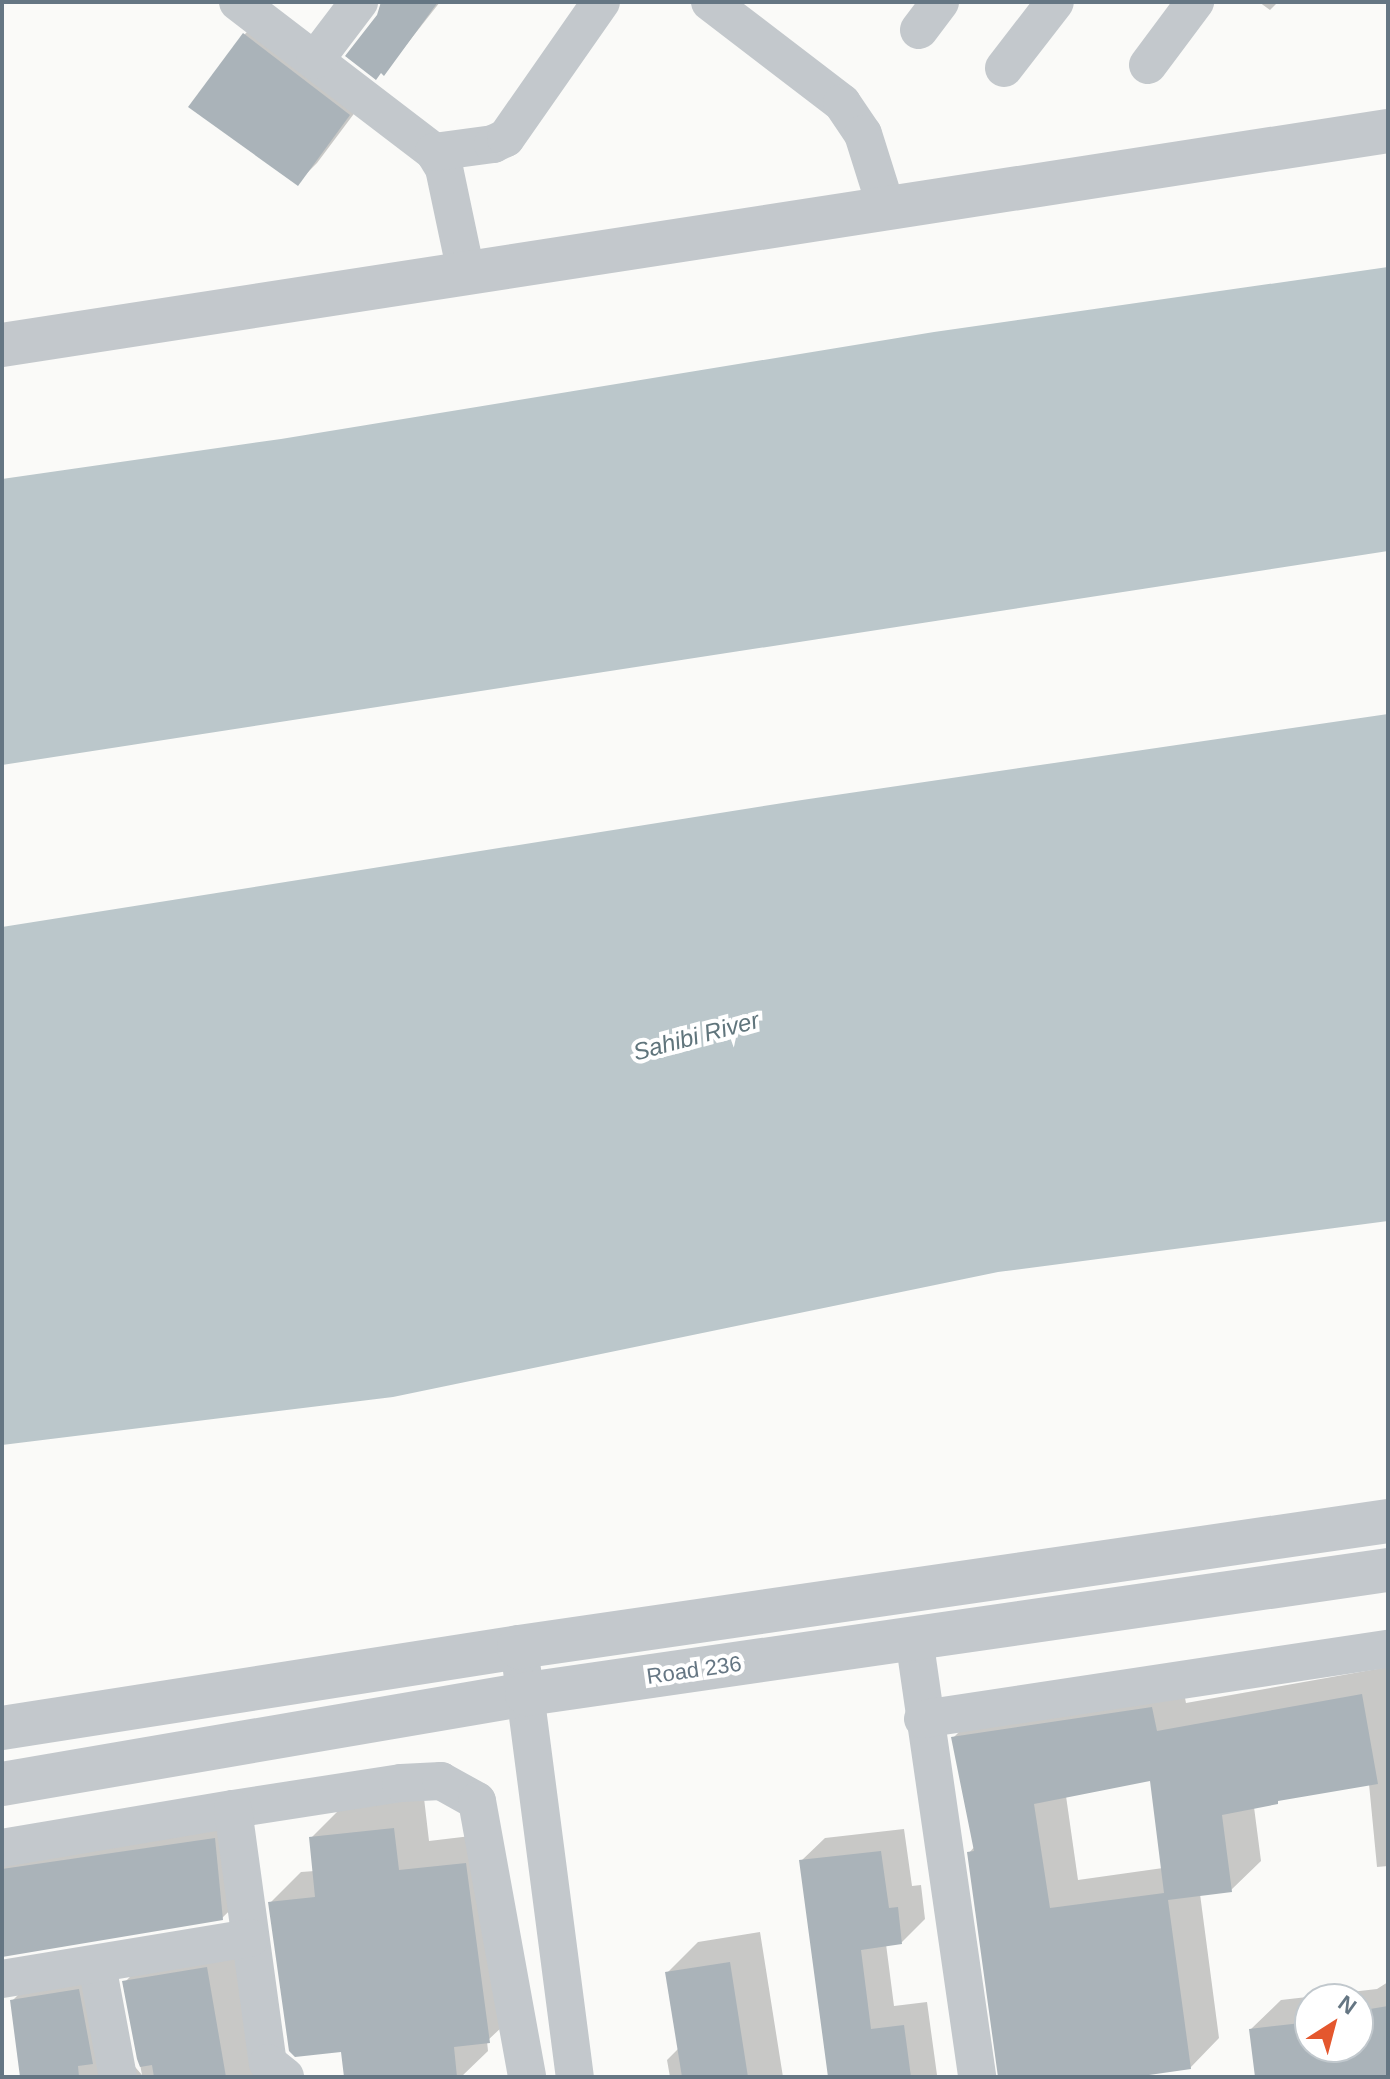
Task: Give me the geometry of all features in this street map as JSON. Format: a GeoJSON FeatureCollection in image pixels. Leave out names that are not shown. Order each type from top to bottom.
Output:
{"type":"FeatureCollection","features":[{"type":"Feature","properties":{"kind":"street"},"geometry":{"type":"LineString","coordinates":[[238,2],[434,152],[444,168],[466,272]]}},
{"type":"Feature","properties":{"kind":"street"},"geometry":{"type":"LineString","coordinates":[[315,60],[359,2]]}},
{"type":"Feature","properties":{"kind":"street"},"geometry":{"type":"LineString","coordinates":[[434,152],[493,144],[506,138],[601,2]]}},
{"type":"Feature","properties":{"kind":"street"},"geometry":{"type":"LineString","coordinates":[[710,2],[842,103],[863,134],[886,207]]}},
{"type":"Feature","properties":{"kind":"street"},"geometry":{"type":"LineString","coordinates":[[1004,68],[1055,2]]}},
{"type":"Feature","properties":{"kind":"street"},"geometry":{"type":"LineString","coordinates":[[1148,65],[1195,2]]}},
{"type":"Feature","properties":{"kind":"street"},"geometry":{"type":"LineString","coordinates":[[2,345],[1388,131]]}},
{"type":"Feature","properties":{"kind":"street"},"geometry":{"type":"LineString","coordinates":[[2,1728],[519,1647],[1388,1521]]}},
{"type":"Feature","properties":{"kind":"street","name":"Road 236"},"geometry":{"type":"LineString","coordinates":[[2,1784],[527,1694],[1388,1570]]}},
{"type":"Feature","properties":{"kind":"street"},"geometry":{"type":"LineString","coordinates":[[914,1638],[923,1719],[977,2077]]}},
{"type":"Feature","properties":{"kind":"street"},"geometry":{"type":"LineString","coordinates":[[519,1647],[575,2077]]}},
{"type":"Feature","properties":{"kind":"street"},"geometry":{"type":"LineString","coordinates":[[923,1719],[1388,1649]]}},
{"type":"Feature","properties":{"kind":"street"},"geometry":{"type":"LineString","coordinates":[[2,1848],[401,1783],[441,1781],[477,1801],[527,2077]]}},
{"type":"Feature","properties":{"kind":"street"},"geometry":{"type":"LineString","coordinates":[[233,1809],[250,1938],[273,2072]]}},
{"type":"Feature","properties":{"kind":"street"},"geometry":{"type":"LineString","coordinates":[[2,1979],[250,1938]]}},
{"type":"Feature","properties":{"kind":"street"},"geometry":{"type":"LineString","coordinates":[[97,1965],[118,2077]]}},
{"type":"Feature","properties":{"kind":"water"},"geometry":{"type":"Polygon","coordinates":[[[1388,267],[1388,551],[2,765],[2,479],[281,439],[934,332],[1388,267]]]}},
{"type":"Feature","properties":{"kind":"water","name":"Sahibi River"},"geometry":{"type":"Polygon","coordinates":[[[1388,714],[1388,1221],[998,1272],[393,1397],[2,1445],[2,927],[802,800],[1388,714]]]}},
{"type":"Feature","properties":{"kind":"building"},"geometry":{"type":"Polygon","coordinates":[[[381,2],[438,2],[384,76],[381,73],[376,80],[345,56],[377,15],[381,2]]]}},
{"type":"Feature","properties":{"kind":"building"},"geometry":{"type":"Polygon","coordinates":[[[243,33],[350,115],[298,186],[188,107],[243,33]]]}},
{"type":"Feature","properties":{"kind":"building"},"geometry":{"type":"Polygon","coordinates":[[[1362,1694],[1378,1784],[1278,1801],[1278,1804],[1222,1815],[1232,1892],[1168,1900],[1191,2069],[1135,2077],[998,2077],[967,1852],[974,1851],[951,1737],[1152,1707],[1157,1731],[1362,1694]],[[1150,1781],[1034,1804],[1050,1908],[1164,1893],[1150,1781]]]}},
{"type":"Feature","properties":{"kind":"building"},"geometry":{"type":"Polygon","coordinates":[[[394,1828],[399,1870],[466,1863],[490,2043],[454,2047],[457,2077],[344,2077],[341,2052],[295,2057],[289,2051],[268,1902],[315,1897],[309,1837],[394,1828]]]}},
{"type":"Feature","properties":{"kind":"building"},"geometry":{"type":"Polygon","coordinates":[[[215,1838],[223,1920],[2,1957],[2,1869],[215,1838]]]}},
{"type":"Feature","properties":{"kind":"building"},"geometry":{"type":"Polygon","coordinates":[[[881,1851],[889,1908],[898,1907],[902,1944],[861,1950],[871,2029],[904,2025],[911,2077],[828,2077],[799,1860],[881,1851]]]}},
{"type":"Feature","properties":{"kind":"building"},"geometry":{"type":"Polygon","coordinates":[[[730,1962],[748,2077],[682,2077],[665,1972],[730,1962]]]}},
{"type":"Feature","properties":{"kind":"building"},"geometry":{"type":"Polygon","coordinates":[[[207,1967],[226,2077],[154,2077],[152,2065],[140,2067],[137,2059],[122,1981],[207,1967]]]}},
{"type":"Feature","properties":{"kind":"building"},"geometry":{"type":"Polygon","coordinates":[[[79,1989],[93,2064],[78,2066],[79,2077],[20,2077],[10,2000],[79,1989]]]}},
{"type":"Feature","properties":{"kind":"building"},"geometry":{"type":"Polygon","coordinates":[[[1388,2006],[1388,2077],[1255,2077],[1249,2029],[1294,2024],[1294,2063],[1374,2063],[1374,2008],[1388,2006]]]}}]}
